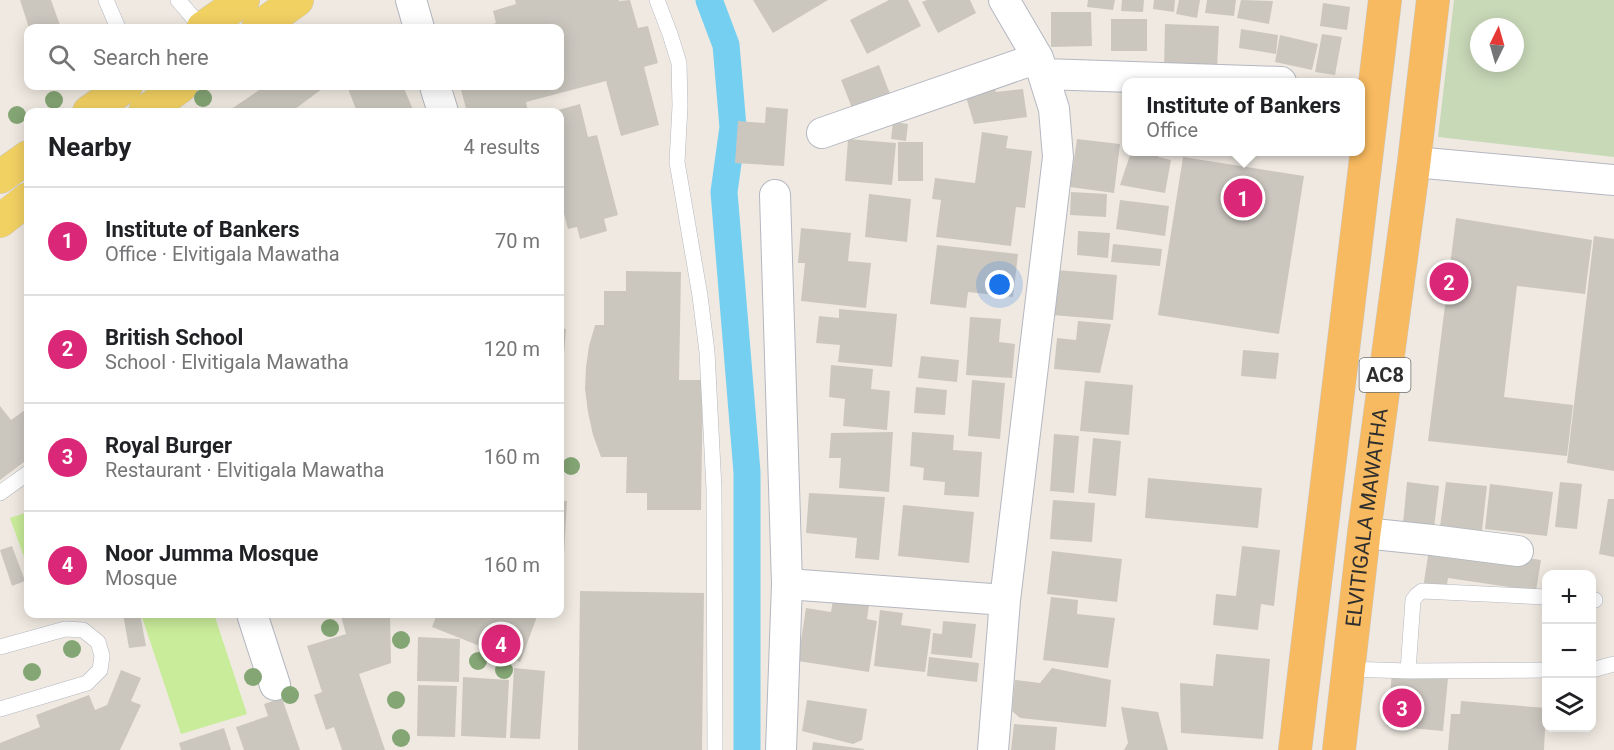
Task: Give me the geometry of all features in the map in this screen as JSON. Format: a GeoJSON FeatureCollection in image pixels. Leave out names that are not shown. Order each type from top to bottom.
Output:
{"type":"FeatureCollection","features":[{"type":"Feature","properties":{"kind":"highway","name":"AC8"},"geometry":{"type":"LineString","coordinates":[[1365,104],[1384,0]]}},
{"type":"Feature","properties":{"kind":"highway","name":"ELVITIGALA MAWATHA"},"geometry":{"type":"LineString","coordinates":[[1339,750],[1364,533],[1414,162],[1433,0]]}},
{"type":"Feature","properties":{"kind":"highway","name":"AC8"},"geometry":{"type":"LineString","coordinates":[[1294,750],[1359,156]]}},
{"type":"Feature","properties":{"kind":"main road"},"geometry":{"type":"LineString","coordinates":[[264,24],[297,0]]}},
{"type":"Feature","properties":{"kind":"main road"},"geometry":{"type":"LineString","coordinates":[[95,108],[120,90]]}},
{"type":"Feature","properties":{"kind":"main road"},"geometry":{"type":"LineString","coordinates":[[151,108],[175,90]]}},
{"type":"Feature","properties":{"kind":"main road"},"geometry":{"type":"LineString","coordinates":[[0,177],[24,160]]}},
{"type":"Feature","properties":{"kind":"main road"},"geometry":{"type":"LineString","coordinates":[[0,221],[24,202]]}},
{"type":"Feature","properties":{"kind":"street"},"geometry":{"type":"LineString","coordinates":[[411,0],[418,24]]}},
{"type":"Feature","properties":{"kind":"street"},"geometry":{"type":"LineString","coordinates":[[993,750],[1005,600],[1058,157],[1054,109],[1041,66],[1004,0]]}},
{"type":"Feature","properties":{"kind":"street"},"geometry":{"type":"LineString","coordinates":[[822,133],[1041,66],[1221,78]]}},
{"type":"Feature","properties":{"kind":"street"},"geometry":{"type":"LineString","coordinates":[[436,90],[442,108]]}},
{"type":"Feature","properties":{"kind":"street"},"geometry":{"type":"LineString","coordinates":[[1414,162],[1614,180]]}},
{"type":"Feature","properties":{"kind":"street"},"geometry":{"type":"LineString","coordinates":[[775,195],[787,584],[781,750]]}},
{"type":"Feature","properties":{"kind":"street"},"geometry":{"type":"LineString","coordinates":[[1364,533],[1518,551]]}},
{"type":"Feature","properties":{"kind":"street"},"geometry":{"type":"LineString","coordinates":[[787,584],[1005,600]]}},
{"type":"Feature","properties":{"kind":"street"},"geometry":{"type":"LineString","coordinates":[[253,618],[275,685]]}},
{"type":"Feature","properties":{"kind":"lane"},"geometry":{"type":"LineString","coordinates":[[106,0],[116,24]]}},
{"type":"Feature","properties":{"kind":"lane"},"geometry":{"type":"LineString","coordinates":[[178,0],[217,16]]}},
{"type":"Feature","properties":{"kind":"lane"},"geometry":{"type":"LineString","coordinates":[[657,0],[679,63],[680,106],[677,162],[700,296],[707,352],[714,489],[716,750]]}},
{"type":"Feature","properties":{"kind":"lane"},"geometry":{"type":"LineString","coordinates":[[0,493],[24,476]]}},
{"type":"Feature","properties":{"kind":"lane"},"geometry":{"type":"LineString","coordinates":[[1408,671],[1413,600],[1422,591],[1542,597]]}},
{"type":"Feature","properties":{"kind":"lane"},"geometry":{"type":"LineString","coordinates":[[0,647],[65,629],[83,630],[98,642],[102,657],[99,670],[87,683],[0,709]]}},
{"type":"Feature","properties":{"kind":"lane"},"geometry":{"type":"LineString","coordinates":[[1596,669],[1614,664]]}},
{"type":"Feature","properties":{"kind":"lane"},"geometry":{"type":"LineString","coordinates":[[1347,669],[1542,670]]}},
{"type":"Feature","properties":{"kind":"green space"},"geometry":{"type":"Polygon","coordinates":[[[1454,0],[1614,0],[1614,157],[1438,137],[1454,0]]]}},
{"type":"Feature","properties":{"kind":"green space"},"geometry":{"type":"Polygon","coordinates":[[[24,513],[24,557],[10,518],[24,513]]]}},
{"type":"Feature","properties":{"kind":"green space"},"geometry":{"type":"Polygon","coordinates":[[[142,618],[215,618],[247,714],[181,734],[142,618]]]}},
{"type":"Feature","properties":{"kind":"building"},"geometry":{"type":"Polygon","coordinates":[[[20,0],[51,0],[60,24],[28,24],[20,0]]]}},
{"type":"Feature","properties":{"kind":"building"},"geometry":{"type":"Polygon","coordinates":[[[515,0],[630,0],[638,28],[648,26],[658,63],[644,67],[659,125],[621,136],[606,81],[526,102],[527,108],[466,108],[461,90],[564,90],[564,24],[493,24],[496,23],[493,11],[516,4],[515,0]]]}},
{"type":"Feature","properties":{"kind":"building"},"geometry":{"type":"Polygon","coordinates":[[[753,0],[828,0],[773,33],[753,0]]]}},
{"type":"Feature","properties":{"kind":"building"},"geometry":{"type":"Polygon","coordinates":[[[889,0],[908,0],[921,26],[867,54],[850,20],[889,0]]]}},
{"type":"Feature","properties":{"kind":"building"},"geometry":{"type":"Polygon","coordinates":[[[970,0],[976,13],[938,33],[922,2],[970,0]]]}},
{"type":"Feature","properties":{"kind":"building"},"geometry":{"type":"Polygon","coordinates":[[[1088,0],[1115,0],[1113,10],[1087,7],[1088,0]]]}},
{"type":"Feature","properties":{"kind":"building"},"geometry":{"type":"Polygon","coordinates":[[[1122,0],[1144,0],[1143,12],[1121,11],[1122,0]]]}},
{"type":"Feature","properties":{"kind":"building"},"geometry":{"type":"Polygon","coordinates":[[[1154,0],[1175,0],[1174,12],[1153,9],[1154,0]]]}},
{"type":"Feature","properties":{"kind":"building"},"geometry":{"type":"Polygon","coordinates":[[[1179,0],[1200,0],[1197,18],[1176,14],[1179,0]]]}},
{"type":"Feature","properties":{"kind":"building"},"geometry":{"type":"Polygon","coordinates":[[[1207,0],[1236,0],[1234,16],[1205,13],[1207,0]]]}},
{"type":"Feature","properties":{"kind":"building"},"geometry":{"type":"Polygon","coordinates":[[[1241,0],[1273,1],[1269,24],[1237,18],[1241,0]]]}},
{"type":"Feature","properties":{"kind":"building"},"geometry":{"type":"Polygon","coordinates":[[[1323,3],[1350,7],[1347,30],[1320,26],[1323,3]]]}},
{"type":"Feature","properties":{"kind":"building"},"geometry":{"type":"Polygon","coordinates":[[[1051,12],[1091,12],[1092,46],[1051,47],[1051,12]]]}},
{"type":"Feature","properties":{"kind":"building"},"geometry":{"type":"Polygon","coordinates":[[[1111,19],[1147,19],[1147,51],[1111,51],[1111,19]]]}},
{"type":"Feature","properties":{"kind":"building"},"geometry":{"type":"Polygon","coordinates":[[[1165,24],[1219,26],[1217,70],[1164,68],[1165,24]]]}},
{"type":"Feature","properties":{"kind":"building"},"geometry":{"type":"Polygon","coordinates":[[[1241,29],[1278,35],[1276,54],[1239,48],[1241,29]]]}},
{"type":"Feature","properties":{"kind":"building"},"geometry":{"type":"Polygon","coordinates":[[[1322,34],[1342,37],[1335,75],[1315,72],[1322,34]]]}},
{"type":"Feature","properties":{"kind":"building"},"geometry":{"type":"Polygon","coordinates":[[[1280,35],[1318,44],[1312,70],[1275,62],[1280,35]]]}},
{"type":"Feature","properties":{"kind":"building"},"geometry":{"type":"Polygon","coordinates":[[[879,65],[892,99],[854,113],[841,80],[879,65]]]}},
{"type":"Feature","properties":{"kind":"building"},"geometry":{"type":"Polygon","coordinates":[[[991,77],[996,92],[1023,89],[1027,117],[974,124],[964,90],[991,77]]]}},
{"type":"Feature","properties":{"kind":"building"},"geometry":{"type":"Polygon","coordinates":[[[259,90],[321,90],[296,108],[233,108],[259,90]]]}},
{"type":"Feature","properties":{"kind":"building"},"geometry":{"type":"Polygon","coordinates":[[[349,90],[405,90],[412,108],[355,108],[349,90]]]}},
{"type":"Feature","properties":{"kind":"building"},"geometry":{"type":"Polygon","coordinates":[[[580,104],[588,137],[597,135],[618,215],[604,219],[607,231],[580,239],[577,227],[568,229],[564,214],[564,108],[580,104]]]}},
{"type":"Feature","properties":{"kind":"building"},"geometry":{"type":"Polygon","coordinates":[[[766,107],[788,109],[784,166],[735,163],[738,121],[765,123],[766,107]]]}},
{"type":"Feature","properties":{"kind":"building"},"geometry":{"type":"Polygon","coordinates":[[[893,122],[908,124],[906,141],[891,139],[893,122]]]}},
{"type":"Feature","properties":{"kind":"building"},"geometry":{"type":"Polygon","coordinates":[[[982,132],[1008,136],[1006,148],[1032,151],[1025,208],[1016,207],[1011,246],[936,237],[941,200],[932,199],[935,178],[975,183],[982,132]]]}},
{"type":"Feature","properties":{"kind":"building"},"geometry":{"type":"Polygon","coordinates":[[[848,139],[896,143],[892,185],[845,181],[848,139]]]}},
{"type":"Feature","properties":{"kind":"building"},"geometry":{"type":"Polygon","coordinates":[[[1077,139],[1120,144],[1114,193],[1070,187],[1077,139]]]}},
{"type":"Feature","properties":{"kind":"building"},"geometry":{"type":"Polygon","coordinates":[[[898,142],[923,142],[923,181],[898,181],[898,142]]]}},
{"type":"Feature","properties":{"kind":"building"},"geometry":{"type":"Polygon","coordinates":[[[1130,156],[1158,156],[1171,160],[1165,193],[1120,185],[1130,156]]]}},
{"type":"Feature","properties":{"kind":"building"},"geometry":{"type":"Polygon","coordinates":[[[1183,157],[1304,176],[1279,334],[1158,315],[1183,157]]]}},
{"type":"Feature","properties":{"kind":"building"},"geometry":{"type":"Polygon","coordinates":[[[1071,192],[1107,194],[1106,217],[1070,215],[1071,192]]]}},
{"type":"Feature","properties":{"kind":"building"},"geometry":{"type":"Polygon","coordinates":[[[869,194],[911,199],[907,242],[865,237],[869,194]]]}},
{"type":"Feature","properties":{"kind":"building"},"geometry":{"type":"Polygon","coordinates":[[[1120,200],[1169,206],[1165,236],[1116,229],[1120,200]]]}},
{"type":"Feature","properties":{"kind":"building"},"geometry":{"type":"Polygon","coordinates":[[[1456,218],[1592,240],[1585,294],[1517,286],[1504,397],[1573,405],[1567,456],[1428,441],[1456,218]]]}},
{"type":"Feature","properties":{"kind":"building"},"geometry":{"type":"Polygon","coordinates":[[[801,228],[851,233],[848,261],[871,263],[866,308],[801,301],[805,263],[798,263],[801,228]]]}},
{"type":"Feature","properties":{"kind":"building"},"geometry":{"type":"Polygon","coordinates":[[[1078,231],[1110,233],[1108,258],[1077,255],[1078,231]]]}},
{"type":"Feature","properties":{"kind":"building"},"geometry":{"type":"Polygon","coordinates":[[[1594,236],[1614,239],[1614,471],[1567,463],[1594,236]]]}},
{"type":"Feature","properties":{"kind":"building"},"geometry":{"type":"Polygon","coordinates":[[[1113,244],[1162,249],[1160,266],[1111,262],[1113,244]]]}},
{"type":"Feature","properties":{"kind":"building"},"geometry":{"type":"Polygon","coordinates":[[[937,245],[1018,254],[1013,297],[968,292],[966,308],[930,304],[937,245]]]}},
{"type":"Feature","properties":{"kind":"building"},"geometry":{"type":"Polygon","coordinates":[[[1056,270],[1117,275],[1113,320],[1052,315],[1056,270]]]}},
{"type":"Feature","properties":{"kind":"building"},"geometry":{"type":"Polygon","coordinates":[[[626,271],[681,272],[679,380],[703,380],[701,510],[647,510],[647,493],[626,493],[627,457],[601,457],[593,435],[585,389],[589,346],[595,325],[604,325],[604,291],[626,291],[626,271]]]}},
{"type":"Feature","properties":{"kind":"building"},"geometry":{"type":"Polygon","coordinates":[[[839,309],[897,314],[892,367],[838,362],[840,345],[816,343],[819,316],[839,318],[839,309]]]}},
{"type":"Feature","properties":{"kind":"building"},"geometry":{"type":"Polygon","coordinates":[[[970,317],[1001,319],[999,342],[1015,344],[1012,378],[966,375],[970,317]]]}},
{"type":"Feature","properties":{"kind":"building"},"geometry":{"type":"Polygon","coordinates":[[[1078,321],[1111,324],[1100,373],[1054,369],[1057,338],[1076,340],[1078,321]]]}},
{"type":"Feature","properties":{"kind":"building"},"geometry":{"type":"Polygon","coordinates":[[[564,329],[566,329],[564,355],[564,329]]]}},
{"type":"Feature","properties":{"kind":"building"},"geometry":{"type":"Polygon","coordinates":[[[1243,350],[1279,353],[1276,379],[1241,376],[1243,350]]]}},
{"type":"Feature","properties":{"kind":"building"},"geometry":{"type":"Polygon","coordinates":[[[921,356],[959,360],[957,382],[918,378],[921,356]]]}},
{"type":"Feature","properties":{"kind":"building"},"geometry":{"type":"Polygon","coordinates":[[[831,365],[873,369],[871,389],[890,391],[887,430],[843,426],[845,399],[829,397],[831,365]]]}},
{"type":"Feature","properties":{"kind":"building"},"geometry":{"type":"Polygon","coordinates":[[[972,380],[1005,383],[1000,439],[968,436],[972,380]]]}},
{"type":"Feature","properties":{"kind":"building"},"geometry":{"type":"Polygon","coordinates":[[[1085,381],[1133,385],[1129,435],[1080,431],[1085,381]]]}},
{"type":"Feature","properties":{"kind":"building"},"geometry":{"type":"Polygon","coordinates":[[[916,387],[947,390],[945,415],[914,413],[916,387]]]}},
{"type":"Feature","properties":{"kind":"building"},"geometry":{"type":"Polygon","coordinates":[[[0,406],[11,420],[24,411],[24,462],[0,480],[0,406]]]}},
{"type":"Feature","properties":{"kind":"building"},"geometry":{"type":"Polygon","coordinates":[[[893,432],[889,492],[839,488],[841,458],[829,458],[831,433],[893,432]]]}},
{"type":"Feature","properties":{"kind":"building"},"geometry":{"type":"Polygon","coordinates":[[[912,432],[954,435],[953,450],[982,452],[979,497],[944,495],[945,482],[923,480],[924,468],[910,466],[912,432]]]}},
{"type":"Feature","properties":{"kind":"building"},"geometry":{"type":"Polygon","coordinates":[[[1054,434],[1079,436],[1074,493],[1050,491],[1054,434]]]}},
{"type":"Feature","properties":{"kind":"building"},"geometry":{"type":"Polygon","coordinates":[[[1093,438],[1121,441],[1116,496],[1088,493],[1093,438]]]}},
{"type":"Feature","properties":{"kind":"building"},"geometry":{"type":"Polygon","coordinates":[[[1148,478],[1262,488],[1258,528],[1145,518],[1148,478]]]}},
{"type":"Feature","properties":{"kind":"building"},"geometry":{"type":"Polygon","coordinates":[[[1407,482],[1439,486],[1433,537],[1402,534],[1407,482]]]}},
{"type":"Feature","properties":{"kind":"building"},"geometry":{"type":"Polygon","coordinates":[[[1446,482],[1487,486],[1481,539],[1439,534],[1446,482]]]}},
{"type":"Feature","properties":{"kind":"building"},"geometry":{"type":"Polygon","coordinates":[[[1560,482],[1582,484],[1577,529],[1555,527],[1560,482]]]}},
{"type":"Feature","properties":{"kind":"building"},"geometry":{"type":"Polygon","coordinates":[[[1490,484],[1553,492],[1547,536],[1485,529],[1490,484]]]}},
{"type":"Feature","properties":{"kind":"building"},"geometry":{"type":"Polygon","coordinates":[[[809,493],[885,497],[879,560],[855,558],[857,538],[806,533],[809,493]]]}},
{"type":"Feature","properties":{"kind":"building"},"geometry":{"type":"Polygon","coordinates":[[[1608,499],[1614,499],[1614,557],[1599,554],[1608,499]]]}},
{"type":"Feature","properties":{"kind":"building"},"geometry":{"type":"Polygon","coordinates":[[[1053,500],[1095,503],[1092,542],[1050,539],[1053,500]]]}},
{"type":"Feature","properties":{"kind":"building"},"geometry":{"type":"Polygon","coordinates":[[[564,501],[567,501],[564,555],[564,501]]]}},
{"type":"Feature","properties":{"kind":"building"},"geometry":{"type":"Polygon","coordinates":[[[903,505],[974,512],[969,563],[898,556],[903,505]]]}},
{"type":"Feature","properties":{"kind":"building"},"geometry":{"type":"Polygon","coordinates":[[[1430,543],[1541,560],[1536,591],[1448,578],[1446,591],[1423,588],[1430,543]]]}},
{"type":"Feature","properties":{"kind":"building"},"geometry":{"type":"Polygon","coordinates":[[[12,546],[24,581],[12,586],[0,550],[12,546]]]}},
{"type":"Feature","properties":{"kind":"building"},"geometry":{"type":"Polygon","coordinates":[[[1242,546],[1280,550],[1274,606],[1261,604],[1258,630],[1213,625],[1216,594],[1236,596],[1242,546]]]}},
{"type":"Feature","properties":{"kind":"building"},"geometry":{"type":"Polygon","coordinates":[[[1052,551],[1122,559],[1117,602],[1047,594],[1052,551]]]}},
{"type":"Feature","properties":{"kind":"building"},"geometry":{"type":"Polygon","coordinates":[[[580,591],[704,593],[702,750],[578,750],[580,591]]]}},
{"type":"Feature","properties":{"kind":"building"},"geometry":{"type":"Polygon","coordinates":[[[1051,597],[1078,600],[1077,614],[1115,618],[1108,668],[1043,660],[1051,597]]]}},
{"type":"Feature","properties":{"kind":"building"},"geometry":{"type":"Polygon","coordinates":[[[833,600],[869,605],[867,619],[877,621],[869,672],[798,661],[806,608],[831,612],[833,600]]]}},
{"type":"Feature","properties":{"kind":"building"},"geometry":{"type":"Polygon","coordinates":[[[880,610],[903,613],[901,625],[931,629],[925,672],[874,666],[880,610]]]}},
{"type":"Feature","properties":{"kind":"building"},"geometry":{"type":"Polygon","coordinates":[[[124,618],[141,618],[146,646],[129,648],[124,618]]]}},
{"type":"Feature","properties":{"kind":"building"},"geometry":{"type":"Polygon","coordinates":[[[342,618],[390,618],[391,663],[359,674],[385,750],[342,750],[334,727],[326,730],[314,695],[322,692],[307,646],[346,634],[342,618]]]}},
{"type":"Feature","properties":{"kind":"building"},"geometry":{"type":"Polygon","coordinates":[[[435,618],[536,618],[520,662],[432,627],[435,618]]]}},
{"type":"Feature","properties":{"kind":"building"},"geometry":{"type":"Polygon","coordinates":[[[943,621],[976,624],[972,658],[931,654],[933,633],[942,634],[943,621]]]}},
{"type":"Feature","properties":{"kind":"building"},"geometry":{"type":"Polygon","coordinates":[[[418,637],[460,639],[459,682],[417,681],[418,637]]]}},
{"type":"Feature","properties":{"kind":"building"},"geometry":{"type":"Polygon","coordinates":[[[1216,654],[1270,659],[1263,739],[1181,733],[1180,683],[1213,686],[1216,654]]]}},
{"type":"Feature","properties":{"kind":"building"},"geometry":{"type":"Polygon","coordinates":[[[929,657],[979,663],[977,682],[927,676],[929,657]]]}},
{"type":"Feature","properties":{"kind":"building"},"geometry":{"type":"Polygon","coordinates":[[[514,668],[545,671],[540,739],[510,738],[514,668]]]}},
{"type":"Feature","properties":{"kind":"building"},"geometry":{"type":"Polygon","coordinates":[[[1052,668],[1111,680],[1106,727],[1020,718],[1012,711],[1015,680],[1040,683],[1052,668]]]}},
{"type":"Feature","properties":{"kind":"building"},"geometry":{"type":"Polygon","coordinates":[[[121,670],[141,678],[131,701],[141,705],[120,750],[0,750],[0,743],[40,727],[36,715],[89,695],[95,710],[107,705],[121,670]]]}},
{"type":"Feature","properties":{"kind":"building"},"geometry":{"type":"Polygon","coordinates":[[[1392,673],[1448,678],[1443,731],[1387,726],[1392,673]]]}},
{"type":"Feature","properties":{"kind":"building"},"geometry":{"type":"Polygon","coordinates":[[[463,677],[509,680],[506,738],[461,736],[463,677]]]}},
{"type":"Feature","properties":{"kind":"building"},"geometry":{"type":"Polygon","coordinates":[[[418,685],[457,686],[455,737],[417,736],[418,685]]]}},
{"type":"Feature","properties":{"kind":"building"},"geometry":{"type":"Polygon","coordinates":[[[282,698],[300,750],[244,750],[236,727],[268,716],[264,704],[282,698]]]}},
{"type":"Feature","properties":{"kind":"building"},"geometry":{"type":"Polygon","coordinates":[[[807,700],[867,709],[862,740],[853,744],[802,731],[807,700]]]}},
{"type":"Feature","properties":{"kind":"building"},"geometry":{"type":"Polygon","coordinates":[[[1461,701],[1542,708],[1544,750],[1448,750],[1451,714],[1460,714],[1461,701]]]}},
{"type":"Feature","properties":{"kind":"building"},"geometry":{"type":"Polygon","coordinates":[[[1121,707],[1158,712],[1168,750],[1124,750],[1128,743],[1121,707]]]}},
{"type":"Feature","properties":{"kind":"building"},"geometry":{"type":"Polygon","coordinates":[[[1014,724],[1057,727],[1055,750],[1011,750],[1014,724]]]}},
{"type":"Feature","properties":{"kind":"building"},"geometry":{"type":"Polygon","coordinates":[[[224,728],[231,750],[181,750],[179,743],[224,728]]]}},
{"type":"Feature","properties":{"kind":"building"},"geometry":{"type":"Polygon","coordinates":[[[813,742],[864,749],[864,750],[812,750],[813,742]]]}},
{"type":"Feature","properties":{"kind":"waterway"},"geometry":{"type":"LineString","coordinates":[[709,0],[726,45],[733,127],[724,192],[747,472],[747,750]]}},
{"type":"Feature","properties":{"kind":"place","name":"Institute of Bankers"},"geometry":{"type":"Point","coordinates":[1243,198]}},
{"type":"Feature","properties":{"kind":"place","name":"British School"},"geometry":{"type":"Point","coordinates":[1449,282]}},
{"type":"Feature","properties":{"kind":"place","name":"Noor Jumma Mosque"},"geometry":{"type":"Point","coordinates":[501,644]}},
{"type":"Feature","properties":{"kind":"place","name":"Royal Burger"},"geometry":{"type":"Point","coordinates":[1402,708]}}]}
